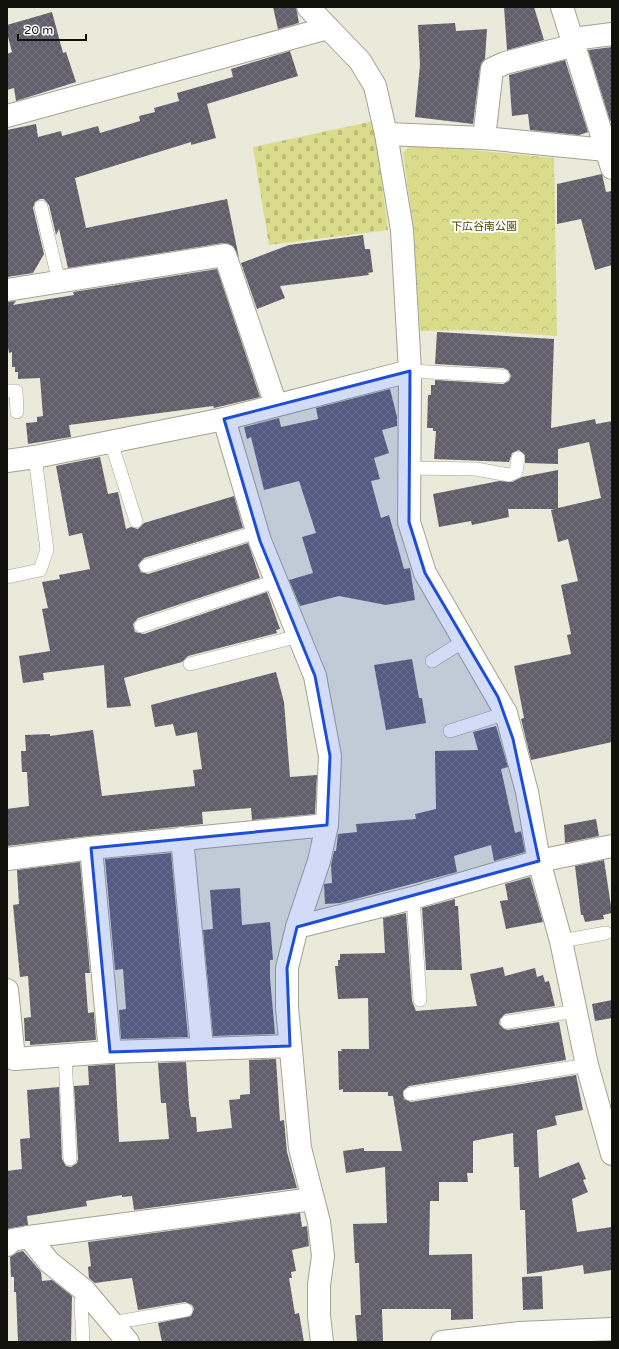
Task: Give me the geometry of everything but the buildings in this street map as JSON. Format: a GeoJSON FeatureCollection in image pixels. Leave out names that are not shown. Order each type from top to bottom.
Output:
{"type":"FeatureCollection","features":[{"type":"Feature","properties":{"kind":"street"},"geometry":{"type":"LineString","coordinates":[[308,7],[360,62],[375,86],[386,134],[402,230],[410,371],[409,522],[425,572],[506,713],[527,792],[539,861],[561,941],[587,1065],[612,1154]]}},
{"type":"Feature","properties":{"kind":"street"},"geometry":{"type":"LineString","coordinates":[[386,134],[484,138],[610,156],[562,7]]}},
{"type":"Feature","properties":{"kind":"street"},"geometry":{"type":"LineString","coordinates":[[7,116],[328,28]]}},
{"type":"Feature","properties":{"kind":"street"},"geometry":{"type":"LineString","coordinates":[[484,138],[492,69],[505,63],[574,42],[612,34]]}},
{"type":"Feature","properties":{"kind":"street"},"geometry":{"type":"LineString","coordinates":[[7,290],[225,255],[276,405]]}},
{"type":"Feature","properties":{"kind":"street"},"geometry":{"type":"LineString","coordinates":[[7,461],[35,457],[224,419],[410,371]]}},
{"type":"Feature","properties":{"kind":"street"},"geometry":{"type":"LineString","coordinates":[[224,419],[257,532],[316,676],[330,756],[327,825],[319,861],[297,927],[286,968],[290,1046],[300,1148],[319,1222],[323,1256],[319,1285],[319,1316],[322,1342]]}},
{"type":"Feature","properties":{"kind":"street"},"geometry":{"type":"LineString","coordinates":[[7,859],[182,838],[327,825]]}},
{"type":"Feature","properties":{"kind":"street"},"geometry":{"type":"LineString","coordinates":[[182,838],[202,1048]]}},
{"type":"Feature","properties":{"kind":"street"},"geometry":{"type":"LineString","coordinates":[[297,927],[413,898],[539,861],[612,846]]}},
{"type":"Feature","properties":{"kind":"street"},"geometry":{"type":"LineString","coordinates":[[91,848],[110,1052]]}},
{"type":"Feature","properties":{"kind":"street"},"geometry":{"type":"LineString","coordinates":[[7,990],[10,1059],[110,1052],[290,1046]]}},
{"type":"Feature","properties":{"kind":"street"},"geometry":{"type":"LineString","coordinates":[[7,1246],[12,1240],[29,1237],[313,1199]]}},
{"type":"Feature","properties":{"kind":"street"},"geometry":{"type":"LineString","coordinates":[[29,1237],[49,1262],[85,1291],[128,1342]]}},
{"type":"Feature","properties":{"kind":"street"},"geometry":{"type":"LineString","coordinates":[[442,1342],[612,1329]]}},
{"type":"Feature","properties":{"kind":"lane"},"geometry":{"type":"LineString","coordinates":[[42,207],[59,282]]}},
{"type":"Feature","properties":{"kind":"lane"},"geometry":{"type":"LineString","coordinates":[[410,371],[503,376]]}},
{"type":"Feature","properties":{"kind":"lane"},"geometry":{"type":"LineString","coordinates":[[7,391],[16,391],[17,412]]}},
{"type":"Feature","properties":{"kind":"lane"},"geometry":{"type":"LineString","coordinates":[[111,442],[136,521]]}},
{"type":"Feature","properties":{"kind":"lane"},"geometry":{"type":"LineString","coordinates":[[7,577],[40,570],[47,550],[35,457]]}},
{"type":"Feature","properties":{"kind":"lane"},"geometry":{"type":"LineString","coordinates":[[410,468],[476,469],[509,475],[516,472],[518,458]]}},
{"type":"Feature","properties":{"kind":"lane"},"geometry":{"type":"LineString","coordinates":[[146,566],[257,532]]}},
{"type":"Feature","properties":{"kind":"lane"},"geometry":{"type":"LineString","coordinates":[[141,626],[276,581]]}},
{"type":"Feature","properties":{"kind":"lane"},"geometry":{"type":"LineString","coordinates":[[190,664],[299,636]]}},
{"type":"Feature","properties":{"kind":"lane"},"geometry":{"type":"LineString","coordinates":[[432,661],[464,641]]}},
{"type":"Feature","properties":{"kind":"lane"},"geometry":{"type":"LineString","coordinates":[[450,730],[506,713]]}},
{"type":"Feature","properties":{"kind":"lane"},"geometry":{"type":"LineString","coordinates":[[413,898],[420,1000]]}},
{"type":"Feature","properties":{"kind":"lane"},"geometry":{"type":"LineString","coordinates":[[561,941],[606,933]]}},
{"type":"Feature","properties":{"kind":"lane"},"geometry":{"type":"LineString","coordinates":[[507,1022],[576,1011]]}},
{"type":"Feature","properties":{"kind":"lane"},"geometry":{"type":"LineString","coordinates":[[65,1056],[70,1159]]}},
{"type":"Feature","properties":{"kind":"lane"},"geometry":{"type":"LineString","coordinates":[[410,1094],[587,1065]]}},
{"type":"Feature","properties":{"kind":"lane"},"geometry":{"type":"LineString","coordinates":[[83,1342],[82,1302],[85,1291]]}},
{"type":"Feature","properties":{"kind":"lane"},"geometry":{"type":"LineString","coordinates":[[112,1323],[186,1310]]}},
{"type":"Feature","properties":{"kind":"highlighted area"},"geometry":{"type":"Polygon","coordinates":[[[410,371],[409,522],[425,573],[498,697],[513,739],[539,861],[297,927],[287,968],[290,1046],[110,1052],[91,848],[327,825],[330,756],[315,676],[260,541],[224,419],[410,371]]]}},
{"type":"Feature","properties":{"kind":"green space"},"geometry":{"type":"Polygon","coordinates":[[[374,121],[388,230],[269,245],[253,147],[374,121]]]}},
{"type":"Feature","properties":{"kind":"green space","name":"下広谷南公園"},"geometry":{"type":"Polygon","coordinates":[[[412,144],[554,158],[557,336],[472,330],[420,331],[412,217],[403,153],[412,144]]]}}]}
